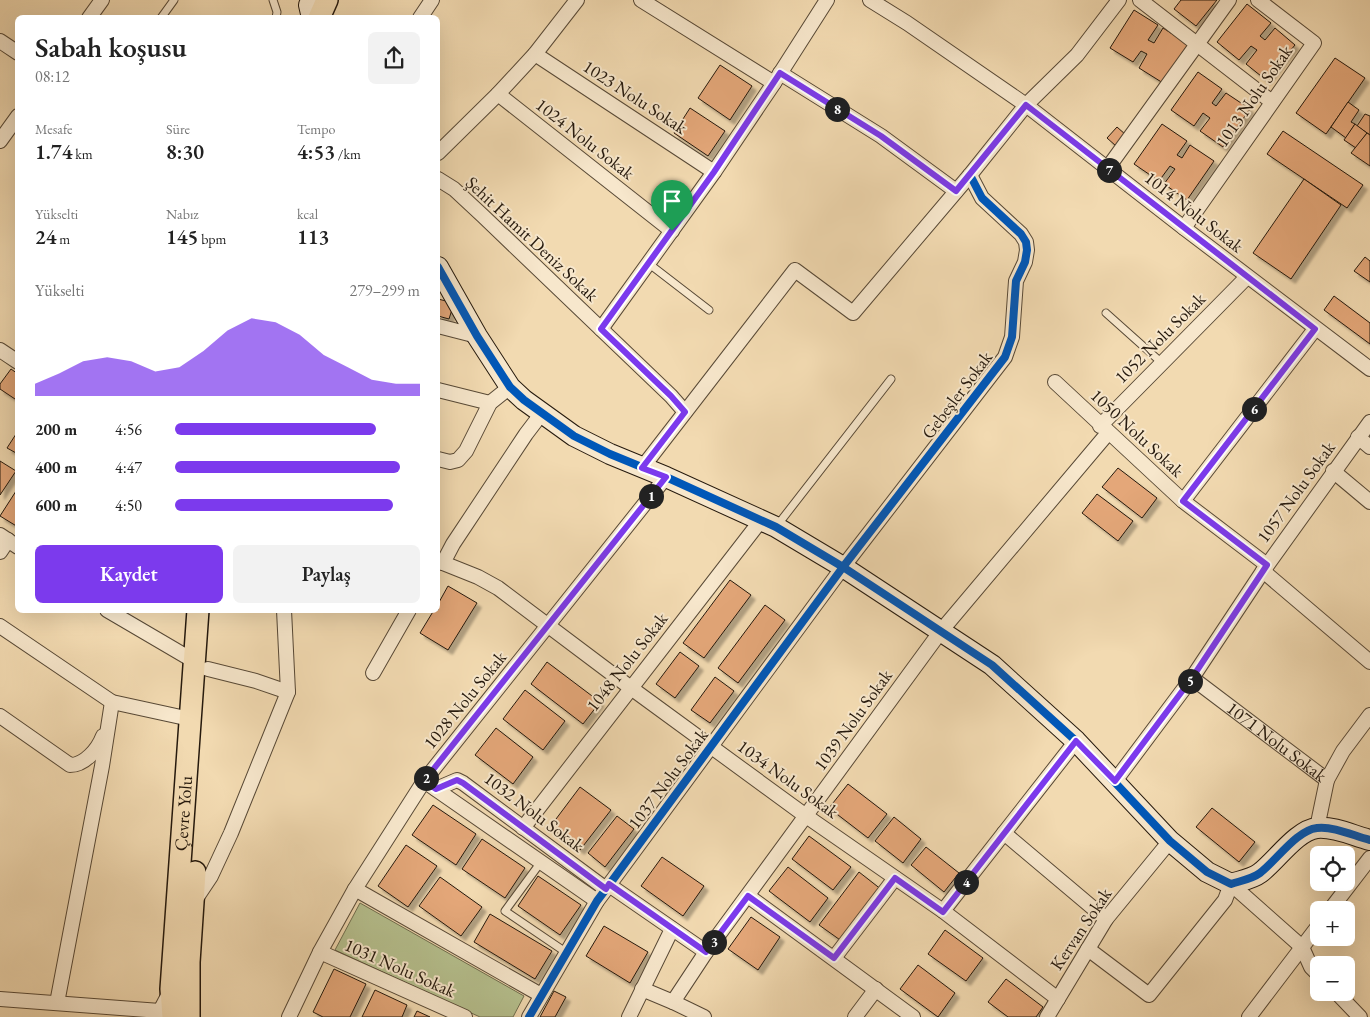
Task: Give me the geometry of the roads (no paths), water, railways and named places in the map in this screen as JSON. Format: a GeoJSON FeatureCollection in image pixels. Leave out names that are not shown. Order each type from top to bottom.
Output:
{"type":"FeatureCollection","features":[{"type":"Feature","properties":{"kind":"main road","name":"Çevre Yolu"},"geometry":{"type":"LineString","coordinates":[[189,1017],[188,983],[193,902],[201,665],[198,613]]}},
{"type":"Feature","properties":{"kind":"main road","name":"Çevre Yolu"},"geometry":{"type":"LineString","coordinates":[[164,1015],[171,989],[190,719],[211,613]]}},
{"type":"Feature","properties":{"kind":"street"},"geometry":{"type":"LineString","coordinates":[[91,15],[102,0]]}},
{"type":"Feature","properties":{"kind":"street"},"geometry":{"type":"LineString","coordinates":[[422,15],[432,0]]}},
{"type":"Feature","properties":{"kind":"street"},"geometry":{"type":"LineString","coordinates":[[440,151],[498,94],[535,54],[577,0]]}},
{"type":"Feature","properties":{"kind":"street"},"geometry":{"type":"LineString","coordinates":[[641,0],[881,136],[956,191]]}},
{"type":"Feature","properties":{"kind":"street"},"geometry":{"type":"LineString","coordinates":[[601,329],[714,172],[827,0]]}},
{"type":"Feature","properties":{"kind":"street"},"geometry":{"type":"LineString","coordinates":[[642,468],[795,270],[853,313],[970,175],[1026,105],[1077,55],[1119,0]]}},
{"type":"Feature","properties":{"kind":"street"},"geometry":{"type":"LineString","coordinates":[[1140,0],[1272,102]]}},
{"type":"Feature","properties":{"kind":"street"},"geometry":{"type":"LineString","coordinates":[[1107,169],[1229,0]]}},
{"type":"Feature","properties":{"kind":"street","name":"1013 Nolu Sokak"},"geometry":{"type":"LineString","coordinates":[[1184,228],[1314,43],[1258,0]]}},
{"type":"Feature","properties":{"kind":"street","name":"1014 Nolu Sokak"},"geometry":{"type":"LineString","coordinates":[[875,1],[1026,105],[1370,370]]}},
{"type":"Feature","properties":{"kind":"street"},"geometry":{"type":"LineString","coordinates":[[0,41],[15,50]]}},
{"type":"Feature","properties":{"kind":"street","name":"1023 Nolu Sokak"},"geometry":{"type":"LineString","coordinates":[[535,54],[714,172]]}},
{"type":"Feature","properties":{"kind":"street","name":"1024 Nolu Sokak"},"geometry":{"type":"LineString","coordinates":[[498,94],[672,231]]}},
{"type":"Feature","properties":{"kind":"street"},"geometry":{"type":"LineString","coordinates":[[0,141],[15,120]]}},
{"type":"Feature","properties":{"kind":"street","name":"Gebeşler Sokak"},"geometry":{"type":"LineString","coordinates":[[843,567],[1006,356],[1012,337],[1016,282],[1025,262],[1026,242],[1021,234],[982,198],[970,175]]}},
{"type":"Feature","properties":{"kind":"street","name":"Şehit Hamit Deniz Sokak"},"geometry":{"type":"LineString","coordinates":[[440,180],[454,189],[671,396],[685,412]]}},
{"type":"Feature","properties":{"kind":"street"},"geometry":{"type":"LineString","coordinates":[[440,271],[477,336],[510,387],[542,413],[574,436],[642,468],[769,523],[843,567],[992,665],[1076,741],[1170,841],[1207,872],[1231,884],[1302,947],[1310,965]]}},
{"type":"Feature","properties":{"kind":"street","name":"1052 Nolu Sokak"},"geometry":{"type":"LineString","coordinates":[[941,631],[1104,429],[1162,362],[1247,277]]}},
{"type":"Feature","properties":{"kind":"street"},"geometry":{"type":"LineString","coordinates":[[440,327],[477,336]]}},
{"type":"Feature","properties":{"kind":"street"},"geometry":{"type":"LineString","coordinates":[[1183,501],[1315,329]]}},
{"type":"Feature","properties":{"kind":"street"},"geometry":{"type":"LineString","coordinates":[[0,350],[15,360]]}},
{"type":"Feature","properties":{"kind":"street","name":"1050 Nolu Sokak"},"geometry":{"type":"LineString","coordinates":[[1055,382],[1183,501],[1265,568],[1370,662]]}},
{"type":"Feature","properties":{"kind":"street"},"geometry":{"type":"LineString","coordinates":[[440,460],[450,462],[458,460],[466,451],[490,403],[510,387]]}},
{"type":"Feature","properties":{"kind":"street"},"geometry":{"type":"LineString","coordinates":[[440,390],[490,403]]}},
{"type":"Feature","properties":{"kind":"street"},"geometry":{"type":"LineString","coordinates":[[440,562],[542,413]]}},
{"type":"Feature","properties":{"kind":"street","name":"1057 Nolu Sokak"},"geometry":{"type":"LineString","coordinates":[[1115,781],[1192,678],[1265,568],[1370,422]]}},
{"type":"Feature","properties":{"kind":"street"},"geometry":{"type":"LineString","coordinates":[[1358,438],[1370,447]]}},
{"type":"Feature","properties":{"kind":"street"},"geometry":{"type":"LineString","coordinates":[[1333,471],[1370,502]]}},
{"type":"Feature","properties":{"kind":"street","name":"1028 Nolu Sokak"},"geometry":{"type":"LineString","coordinates":[[289,1017],[320,952],[355,889],[424,781],[666,477]]}},
{"type":"Feature","properties":{"kind":"street","name":"1048 Nolu Sokak"},"geometry":{"type":"LineString","coordinates":[[523,828],[631,688],[769,523]]}},
{"type":"Feature","properties":{"kind":"street","name":"1034 Nolu Sokak"},"geometry":{"type":"LineString","coordinates":[[440,562],[478,577],[498,588],[806,816],[943,912],[1058,999]]}},
{"type":"Feature","properties":{"kind":"street","name":"1037 Nolu Sokak"},"geometry":{"type":"LineString","coordinates":[[529,1017],[597,901],[843,567]]}},
{"type":"Feature","properties":{"kind":"street"},"geometry":{"type":"LineString","coordinates":[[112,613],[201,665],[288,692]]}},
{"type":"Feature","properties":{"kind":"street"},"geometry":{"type":"LineString","coordinates":[[193,902],[211,876],[231,833],[288,692],[284,613]]}},
{"type":"Feature","properties":{"kind":"street"},"geometry":{"type":"LineString","coordinates":[[373,673],[407,613]]}},
{"type":"Feature","properties":{"kind":"street"},"geometry":{"type":"LineString","coordinates":[[0,626],[112,702],[190,719]]}},
{"type":"Feature","properties":{"kind":"street","name":"1039 Nolu Sokak"},"geometry":{"type":"LineString","coordinates":[[706,952],[941,631]]}},
{"type":"Feature","properties":{"kind":"street","name":"1071 Nolu Sokak"},"geometry":{"type":"LineString","coordinates":[[1192,678],[1327,780],[1317,828]]}},
{"type":"Feature","properties":{"kind":"street"},"geometry":{"type":"LineString","coordinates":[[0,716],[70,765],[74,765],[96,750],[102,739],[112,702]]}},
{"type":"Feature","properties":{"kind":"street"},"geometry":{"type":"LineString","coordinates":[[57,1003],[102,766],[112,702]]}},
{"type":"Feature","properties":{"kind":"street"},"geometry":{"type":"LineString","coordinates":[[1327,780],[1343,751],[1370,715]]}},
{"type":"Feature","properties":{"kind":"street"},"geometry":{"type":"LineString","coordinates":[[943,912],[1076,741]]}},
{"type":"Feature","properties":{"kind":"street","name":"1032 Nolu Sokak"},"geometry":{"type":"LineString","coordinates":[[436,789],[457,780],[463,783],[607,887],[706,952]]}},
{"type":"Feature","properties":{"kind":"street"},"geometry":{"type":"LineString","coordinates":[[424,781],[597,901]]}},
{"type":"Feature","properties":{"kind":"street"},"geometry":{"type":"LineString","coordinates":[[1088,949],[1149,995],[1225,900],[1231,884],[1259,874],[1294,841],[1317,828],[1331,829],[1370,840]]}},
{"type":"Feature","properties":{"kind":"street"},"geometry":{"type":"LineString","coordinates":[[1004,833],[1106,919]]}},
{"type":"Feature","properties":{"kind":"street","name":"Kervan Sokak"},"geometry":{"type":"LineString","coordinates":[[1047,1017],[1106,919],[1170,841]]}},
{"type":"Feature","properties":{"kind":"street"},"geometry":{"type":"LineString","coordinates":[[1337,901],[1369,861]]}},
{"type":"Feature","properties":{"kind":"street"},"geometry":{"type":"LineString","coordinates":[[834,958],[895,878]]}},
{"type":"Feature","properties":{"kind":"street"},"geometry":{"type":"LineString","coordinates":[[355,889],[541,995]]}},
{"type":"Feature","properties":{"kind":"street"},"geometry":{"type":"LineString","coordinates":[[748,896],[913,1017]]}},
{"type":"Feature","properties":{"kind":"street"},"geometry":{"type":"LineString","coordinates":[[629,1017],[672,929]]}},
{"type":"Feature","properties":{"kind":"street"},"geometry":{"type":"LineString","coordinates":[[1249,1017],[1310,937]]}},
{"type":"Feature","properties":{"kind":"street","name":"1031 Nolu Sokak"},"geometry":{"type":"LineString","coordinates":[[320,952],[464,1017]]}},
{"type":"Feature","properties":{"kind":"street"},"geometry":{"type":"LineString","coordinates":[[672,1002],[706,952]]}},
{"type":"Feature","properties":{"kind":"street"},"geometry":{"type":"LineString","coordinates":[[642,989],[704,1017]]}},
{"type":"Feature","properties":{"kind":"street"},"geometry":{"type":"LineString","coordinates":[[855,1017],[876,989]]}},
{"type":"Feature","properties":{"kind":"street"},"geometry":{"type":"LineString","coordinates":[[0,999],[57,1003],[164,1015]]}},
{"type":"Feature","properties":{"kind":"street"},"geometry":{"type":"LineString","coordinates":[[1345,1001],[1360,1017]]}},
{"type":"Feature","properties":{"kind":"lane"},"geometry":{"type":"LineString","coordinates":[[163,15],[174,0]]}},
{"type":"Feature","properties":{"kind":"lane"},"geometry":{"type":"LineString","coordinates":[[273,0],[276,15]]}},
{"type":"Feature","properties":{"kind":"lane"},"geometry":{"type":"LineString","coordinates":[[648,263],[709,310]]}},
{"type":"Feature","properties":{"kind":"lane"},"geometry":{"type":"LineString","coordinates":[[1106,313],[1162,362]]}},
{"type":"Feature","properties":{"kind":"lane","name":"1048 Nolu Sokak"},"geometry":{"type":"LineString","coordinates":[[769,523],[891,379]]}},
{"type":"Feature","properties":{"kind":"lane"},"geometry":{"type":"LineString","coordinates":[[541,862],[505,911],[566,953]]}}]}
